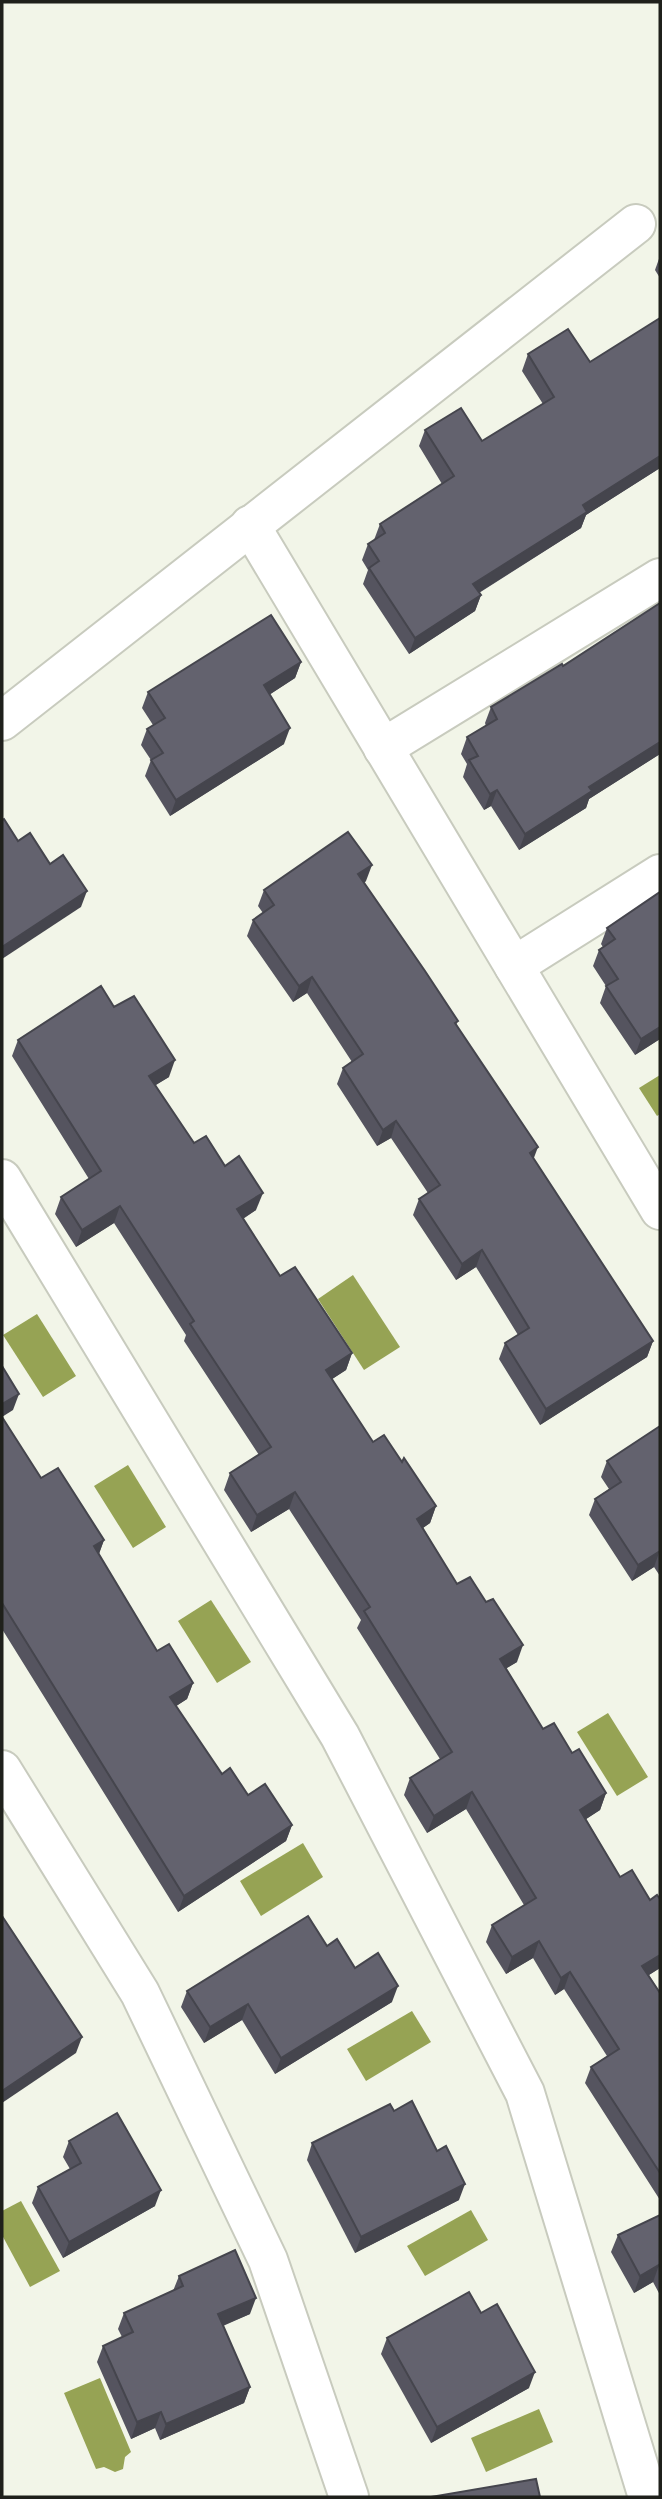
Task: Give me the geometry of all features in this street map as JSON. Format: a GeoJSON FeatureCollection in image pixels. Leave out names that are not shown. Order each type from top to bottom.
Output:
{"type":"FeatureCollection","features":[{"type":"Feature","properties":{"kind":"street"},"geometry":{"type":"LineString","coordinates":[[2,720],[636,223]]}},
{"type":"Feature","properties":{"kind":"street"},"geometry":{"type":"LineString","coordinates":[[250,525],[514,966],[647,1158],[660,1210]]}},
{"type":"Feature","properties":{"kind":"street"},"geometry":{"type":"LineString","coordinates":[[383,748],[660,578]]}},
{"type":"Feature","properties":{"kind":"street"},"geometry":{"type":"LineString","coordinates":[[514,966],[660,874]]}},
{"type":"Feature","properties":{"kind":"street"},"geometry":{"type":"LineString","coordinates":[[2,1180],[340,1735],[525,2093],[648,2497]]}},
{"type":"Feature","properties":{"kind":"street"},"geometry":{"type":"LineString","coordinates":[[2,1770],[140,1993],[268,2260],[349,2497]]}},
{"type":"Feature","properties":{"kind":"shaded area"},"geometry":{"type":"Polygon","coordinates":[[[660,1075],[660,1114],[657,1116],[639,1088],[660,1075]]]}},
{"type":"Feature","properties":{"kind":"shaded area"},"geometry":{"type":"Polygon","coordinates":[[[353,1275],[400,1347],[364,1370],[318,1299],[353,1275]]]}},
{"type":"Feature","properties":{"kind":"shaded area"},"geometry":{"type":"Polygon","coordinates":[[[37,1314],[76,1376],[43,1397],[3,1335],[37,1314]]]}},
{"type":"Feature","properties":{"kind":"shaded area"},"geometry":{"type":"Polygon","coordinates":[[[128,1465],[166,1527],[133,1548],[94,1486],[128,1465]]]}},
{"type":"Feature","properties":{"kind":"shaded area"},"geometry":{"type":"Polygon","coordinates":[[[211,1600],[251,1662],[217,1683],[178,1621],[211,1600]]]}},
{"type":"Feature","properties":{"kind":"shaded area"},"geometry":{"type":"Polygon","coordinates":[[[608,1713],[648,1777],[617,1796],[577,1732],[608,1713]]]}},
{"type":"Feature","properties":{"kind":"shaded area"},"geometry":{"type":"Polygon","coordinates":[[[303,1843],[323,1877],[261,1916],[240,1881],[303,1843]]]}},
{"type":"Feature","properties":{"kind":"shaded area"},"geometry":{"type":"Polygon","coordinates":[[[412,2011],[431,2042],[366,2081],[347,2049],[412,2011]]]}},
{"type":"Feature","properties":{"kind":"shaded area"},"geometry":{"type":"Polygon","coordinates":[[[21,2201],[60,2271],[30,2287],[2,2235],[2,2211],[21,2201]]]}},
{"type":"Feature","properties":{"kind":"shaded area"},"geometry":{"type":"Polygon","coordinates":[[[471,2210],[488,2240],[425,2276],[407,2246],[471,2210]]]}},
{"type":"Feature","properties":{"kind":"shaded area"},"geometry":{"type":"Polygon","coordinates":[[[100,2378],[131,2452],[125,2457],[123,2469],[115,2472],[104,2467],[96,2469],[64,2393],[100,2378]]]}},
{"type":"Feature","properties":{"kind":"shaded area"},"geometry":{"type":"Polygon","coordinates":[[[539,2409],[553,2442],[486,2472],[471,2438],[539,2409]]]}},
{"type":"Feature","properties":{"kind":"building"},"geometry":{"type":"Polygon","coordinates":[[[660,318],[660,456],[583,505],[587,512],[473,584],[481,595],[415,638],[369,568],[379,561],[368,544],[385,533],[380,524],[454,476],[425,430],[461,408],[482,441],[554,397],[528,354],[568,329],[590,362],[660,318]]]}},
{"type":"Feature","properties":{"kind":"building"},"geometry":{"type":"Polygon","coordinates":[[[660,603],[660,742],[589,787],[592,791],[525,834],[497,790],[490,794],[469,760],[478,756],[467,737],[497,719],[491,707],[562,664],[563,666],[660,603]]]}},
{"type":"Feature","properties":{"kind":"building"},"geometry":{"type":"Polygon","coordinates":[[[271,615],[301,662],[264,685],[290,728],[176,800],[151,760],[163,753],[147,729],[165,718],[148,692],[271,615]]]}},
{"type":"Feature","properties":{"kind":"building"},"geometry":{"type":"Polygon","coordinates":[[[4,819],[18,841],[30,833],[50,864],[63,855],[87,891],[2,947],[2,820],[4,819]]]}},
{"type":"Feature","properties":{"kind":"building"},"geometry":{"type":"Polygon","coordinates":[[[348,832],[372,865],[358,874],[458,1021],[455,1023],[538,1147],[530,1153],[653,1341],[546,1409],[505,1343],[529,1328],[482,1250],[462,1264],[419,1199],[440,1185],[396,1121],[383,1130],[343,1068],[363,1054],[312,977],[299,986],[253,920],[274,905],[264,890],[348,832]]]}},
{"type":"Feature","properties":{"kind":"building"},"geometry":{"type":"Polygon","coordinates":[[[660,892],[660,1027],[641,1039],[606,986],[618,979],[599,950],[615,939],[607,928],[660,892]]]}},
{"type":"Feature","properties":{"kind":"building"},"geometry":{"type":"Polygon","coordinates":[[[101,986],[114,1007],[134,996],[175,1060],[149,1076],[194,1143],[206,1136],[225,1166],[239,1156],[263,1193],[237,1209],[280,1276],[295,1267],[352,1353],[326,1370],[373,1442],[384,1435],[402,1462],[404,1458],[436,1506],[417,1519],[457,1584],[470,1577],[486,1602],[493,1599],[523,1645],[500,1659],[543,1729],[554,1723],[572,1753],[579,1749],[606,1793],[580,1810],[620,1877],[632,1870],[650,1900],[657,1895],[660,1899],[660,1955],[642,1966],[660,1993],[660,2173],[591,2067],[619,2049],[570,1972],[561,1978],[539,1941],[512,1957],[492,1925],[536,1898],[472,1792],[434,1816],[410,1778],[452,1752],[364,1611],[370,1607],[295,1492],[257,1515],[230,1473],[271,1447],[190,1324],[194,1321],[120,1206],[82,1230],[61,1197],[101,1171],[18,1040],[101,986]]]}},
{"type":"Feature","properties":{"kind":"building"},"geometry":{"type":"Polygon","coordinates":[[[2,1366],[19,1394],[2,1404],[2,1366]]]}},
{"type":"Feature","properties":{"kind":"building"},"geometry":{"type":"Polygon","coordinates":[[[2,1417],[41,1478],[58,1468],[104,1540],[94,1546],[157,1651],[169,1644],[193,1683],[170,1697],[222,1774],[230,1768],[248,1795],[265,1784],[292,1825],[184,1896],[2,1603],[2,1417]]]}},
{"type":"Feature","properties":{"kind":"building"},"geometry":{"type":"Polygon","coordinates":[[[660,1426],[660,1551],[638,1565],[595,1499],[621,1482],[607,1461],[660,1426]]]}},
{"type":"Feature","properties":{"kind":"building"},"geometry":{"type":"Polygon","coordinates":[[[2,1916],[82,2037],[2,2091],[2,1916]]]}},
{"type":"Feature","properties":{"kind":"building"},"geometry":{"type":"Polygon","coordinates":[[[308,1916],[327,1946],[337,1939],[355,1968],[378,1953],[398,1986],[281,2058],[248,2004],[210,2027],[187,1991],[308,1916]]]}},
{"type":"Feature","properties":{"kind":"building"},"geometry":{"type":"Polygon","coordinates":[[[412,2101],[437,2151],[446,2146],[465,2184],[361,2237],[312,2143],[390,2104],[394,2111],[412,2101]]]}},
{"type":"Feature","properties":{"kind":"building"},"geometry":{"type":"Polygon","coordinates":[[[117,2113],[161,2190],[69,2242],[38,2187],[81,2163],[69,2141],[117,2113]]]}},
{"type":"Feature","properties":{"kind":"building"},"geometry":{"type":"Polygon","coordinates":[[[660,2215],[660,2267],[659,2265],[640,2276],[618,2235],[660,2215]]]}},
{"type":"Feature","properties":{"kind":"building"},"geometry":{"type":"Polygon","coordinates":[[[235,2250],[256,2298],[218,2314],[250,2387],[166,2424],[161,2412],[137,2422],[103,2346],[133,2332],[124,2313],[183,2286],[179,2276],[235,2250]]]}},
{"type":"Feature","properties":{"kind":"building"},"geometry":{"type":"Polygon","coordinates":[[[469,2292],[481,2313],[497,2304],[535,2372],[437,2427],[387,2338],[469,2292]]]}},
{"type":"Feature","properties":{"kind":"building"},"geometry":{"type":"Polygon","coordinates":[[[536,2479],[540,2497],[431,2497],[536,2479]]]}}]}
